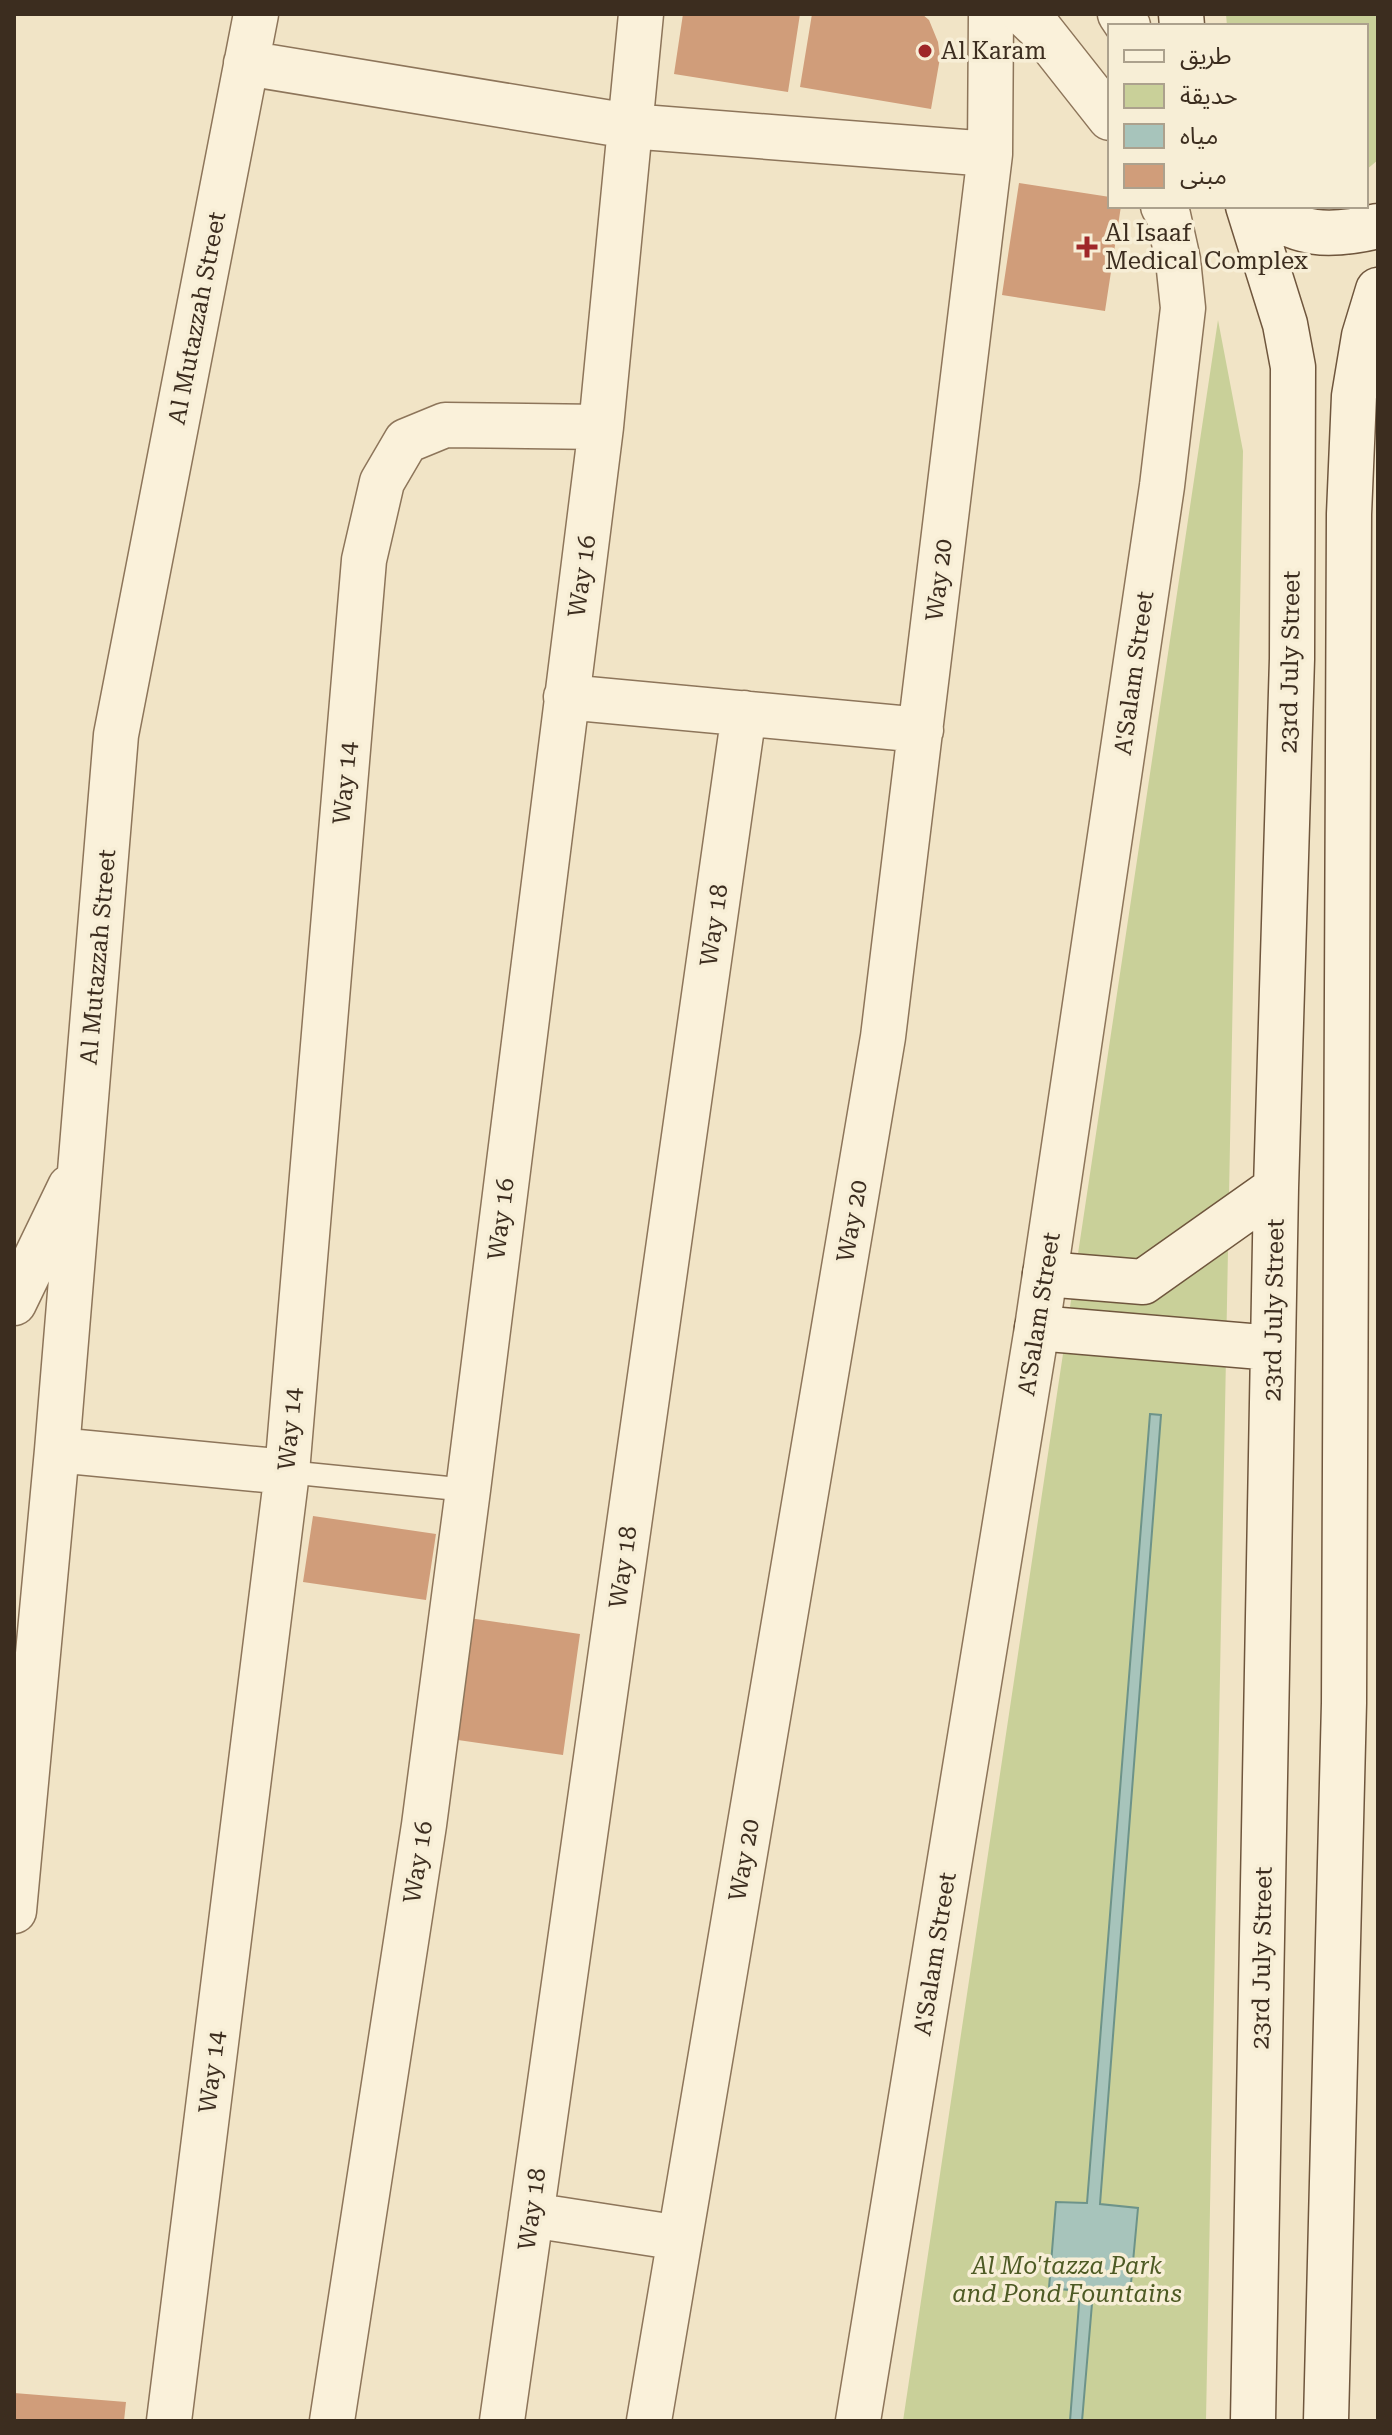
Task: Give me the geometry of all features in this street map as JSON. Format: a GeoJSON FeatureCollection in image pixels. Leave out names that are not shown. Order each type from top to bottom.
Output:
{"type":"FeatureCollection","features":[{"type":"Feature","properties":{"kind":"street","name":"Al Mutazzah Street"},"geometry":{"type":"LineString","coordinates":[[14,1911],[82,1163],[116,735],[256,14]]}},
{"type":"Feature","properties":{"kind":"street","name":"Way 16"},"geometry":{"type":"LineString","coordinates":[[332,2421],[424,1825],[468,1490],[601,427],[641,14]]}},
{"type":"Feature","properties":{"kind":"street","name":"Way 20"},"geometry":{"type":"LineString","coordinates":[[649,2421],[883,1037],[990,154],[991,14]]}},
{"type":"Feature","properties":{"kind":"street"},"geometry":{"type":"LineString","coordinates":[[1024,14],[1039,28],[1108,115]]}},
{"type":"Feature","properties":{"kind":"street"},"geometry":{"type":"LineString","coordinates":[[246,63],[629,126],[990,154]]}},
{"type":"Feature","properties":{"kind":"street","name":"A'Salam Street"},"geometry":{"type":"LineString","coordinates":[[858,2421],[1037,1328],[1162,486],[1183,308],[1178,260],[1164,208]]}},
{"type":"Feature","properties":{"kind":"street","name":"23rd July Street"},"geometry":{"type":"LineString","coordinates":[[1249,208],[1285,324],[1293,367],[1292,659],[1276,1188],[1253,2421]]}},
{"type":"Feature","properties":{"kind":"street"},"geometry":{"type":"LineString","coordinates":[[1260,208],[1294,227],[1325,235],[1346,234],[1378,226]]}},
{"type":"Feature","properties":{"kind":"street"},"geometry":{"type":"LineString","coordinates":[[1326,2421],[1361,1700],[1349,514],[1354,396],[1364,336],[1378,290]]}},
{"type":"Feature","properties":{"kind":"street","name":"Way 14"},"geometry":{"type":"LineString","coordinates":[[169,2421],[287,1472],[364,560],[382,482],[406,441],[445,425],[601,427]]}},
{"type":"Feature","properties":{"kind":"street"},"geometry":{"type":"LineString","coordinates":[[566,697],[921,730]]}},
{"type":"Feature","properties":{"kind":"street","name":"Way 18"},"geometry":{"type":"LineString","coordinates":[[502,2421],[744,713]]}},
{"type":"Feature","properties":{"kind":"street"},"geometry":{"type":"LineString","coordinates":[[14,1303],[82,1163]]}},
{"type":"Feature","properties":{"kind":"street"},"geometry":{"type":"LineString","coordinates":[[1045,1274],[1143,1282],[1276,1188]]}},
{"type":"Feature","properties":{"kind":"street"},"geometry":{"type":"LineString","coordinates":[[1037,1328],[1273,1348]]}},
{"type":"Feature","properties":{"kind":"street"},"geometry":{"type":"LineString","coordinates":[[57,1450],[287,1472]]}},
{"type":"Feature","properties":{"kind":"street"},"geometry":{"type":"LineString","coordinates":[[531,2215],[680,2238]]}},
{"type":"Feature","properties":{"kind":"lane"},"geometry":{"type":"LineString","coordinates":[[287,1472],[468,1490]]}},
{"type":"Feature","properties":{"kind":"green space"},"geometry":{"type":"Polygon","coordinates":[[[1226,14],[1378,14],[1378,160],[1368,168],[1368,24],[1227,24],[1226,14]]]}},
{"type":"Feature","properties":{"kind":"green space","name":"Al Mo'tazza Park and Pond Fountains"},"geometry":{"type":"Polygon","coordinates":[[[1218,320],[1243,451],[1206,2421],[903,2421],[1218,320]]]}},
{"type":"Feature","properties":{"kind":"water"},"geometry":{"type":"Polygon","coordinates":[[[1150,1414],[1161,1415],[1100,2204],[1138,2208],[1130,2294],[1093,2292],[1082,2421],[1070,2421],[1080,2291],[1049,2288],[1056,2202],[1087,2203],[1150,1414]]]}},
{"type":"Feature","properties":{"kind":"building"},"geometry":{"type":"Polygon","coordinates":[[[683,14],[800,14],[788,92],[674,74],[683,14]]]}},
{"type":"Feature","properties":{"kind":"building"},"geometry":{"type":"Polygon","coordinates":[[[812,14],[922,14],[929,20],[938,42],[940,58],[931,109],[800,87],[812,14]]]}},
{"type":"Feature","properties":{"kind":"building"},"geometry":{"type":"Polygon","coordinates":[[[1019,183],[1108,197],[1108,208],[1121,208],[1105,311],[1002,295],[1019,183]]]}},
{"type":"Feature","properties":{"kind":"building"},"geometry":{"type":"Polygon","coordinates":[[[313,1516],[436,1534],[426,1600],[303,1582],[313,1516]]]}},
{"type":"Feature","properties":{"kind":"building"},"geometry":{"type":"Polygon","coordinates":[[[469,1618],[580,1634],[563,1755],[451,1739],[469,1618]]]}},
{"type":"Feature","properties":{"kind":"building"},"geometry":{"type":"Polygon","coordinates":[[[14,2393],[126,2402],[124,2421],[14,2421],[14,2393]]]}},
{"type":"Feature","properties":{"kind":"place","name":"Al Karam"},"geometry":{"type":"Point","coordinates":[925,51]}},
{"type":"Feature","properties":{"kind":"place","name":"Al Isaaf Medical Complex"},"geometry":{"type":"Point","coordinates":[1087,247]}}]}
